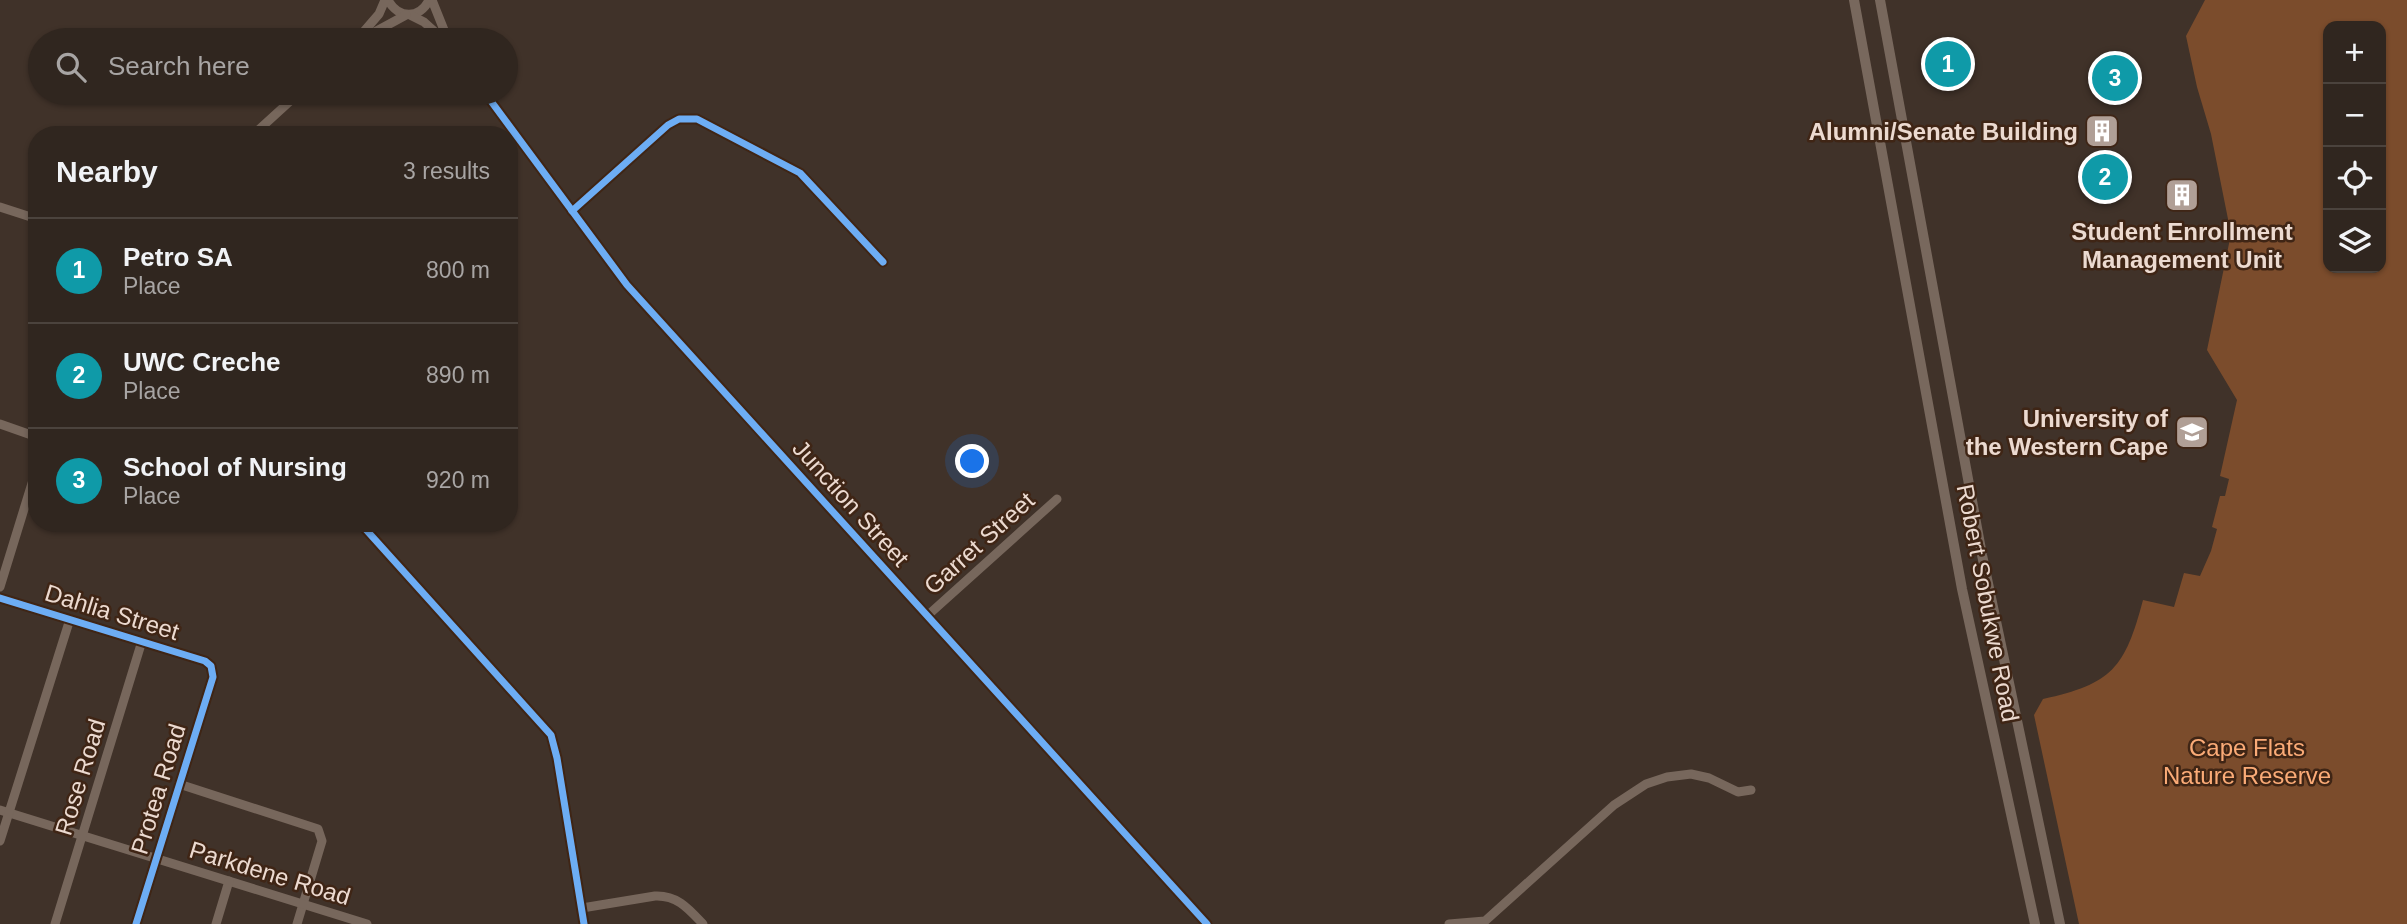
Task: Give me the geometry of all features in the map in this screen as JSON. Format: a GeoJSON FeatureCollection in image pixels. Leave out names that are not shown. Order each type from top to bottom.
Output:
{"type":"FeatureCollection","features":[{"type":"Feature","properties":{"kind":"main road","name":"Robert Sobukwe Road"},"geometry":{"type":"LineString","coordinates":[[1854,0],[1962,589],[2035,924]]}},
{"type":"Feature","properties":{"kind":"main road","name":"Robert Sobukwe Road"},"geometry":{"type":"LineString","coordinates":[[1880,0],[1985,568],[2060,924]]}},
{"type":"Feature","properties":{"kind":"street"},"geometry":{"type":"LineString","coordinates":[[368,28],[387,0],[395,10],[424,22],[431,28]]}},
{"type":"Feature","properties":{"kind":"street"},"geometry":{"type":"LineString","coordinates":[[382,28],[421,11],[430,0],[441,28]]}},
{"type":"Feature","properties":{"kind":"street"},"geometry":{"type":"LineString","coordinates":[[263,126],[286,105]]}},
{"type":"Feature","properties":{"kind":"street","name":"Junction Street"},"geometry":{"type":"LineString","coordinates":[[494,105],[509,126]]}},
{"type":"Feature","properties":{"kind":"street"},"geometry":{"type":"LineString","coordinates":[[572,211],[668,125],[679,119],[691,118],[702,121],[800,173],[883,262]]}},
{"type":"Feature","properties":{"kind":"street","name":"Junction Street"},"geometry":{"type":"LineString","coordinates":[[518,138],[632,291],[1207,924]]}},
{"type":"Feature","properties":{"kind":"street"},"geometry":{"type":"LineString","coordinates":[[0,207],[28,216]]}},
{"type":"Feature","properties":{"kind":"street"},"geometry":{"type":"LineString","coordinates":[[0,424],[28,434]]}},
{"type":"Feature","properties":{"kind":"street"},"geometry":{"type":"LineString","coordinates":[[0,587],[28,496]]}},
{"type":"Feature","properties":{"kind":"street","name":"Garret Street"},"geometry":{"type":"LineString","coordinates":[[927,616],[1057,499]]}},
{"type":"Feature","properties":{"kind":"street"},"geometry":{"type":"LineString","coordinates":[[368,532],[551,736],[557,758],[584,924]]}},
{"type":"Feature","properties":{"kind":"street","name":"Dahlia Street"},"geometry":{"type":"LineString","coordinates":[[0,598],[205,661],[211,666]]}},
{"type":"Feature","properties":{"kind":"street"},"geometry":{"type":"LineString","coordinates":[[0,841],[4,812],[70,619]]}},
{"type":"Feature","properties":{"kind":"street","name":"Rose Road"},"geometry":{"type":"LineString","coordinates":[[55,924],[142,641]]}},
{"type":"Feature","properties":{"kind":"street","name":"Protea Road"},"geometry":{"type":"LineString","coordinates":[[136,924],[213,677],[211,666]]}},
{"type":"Feature","properties":{"kind":"street"},"geometry":{"type":"LineString","coordinates":[[1450,924],[1485,920],[1614,805],[1646,783],[1690,774],[1709,778],[1738,792],[1751,790]]}},
{"type":"Feature","properties":{"kind":"street"},"geometry":{"type":"LineString","coordinates":[[179,785],[318,829],[322,841],[296,924]]}},
{"type":"Feature","properties":{"kind":"street","name":"Parkdene Road"},"geometry":{"type":"LineString","coordinates":[[4,812],[367,924]]}},
{"type":"Feature","properties":{"kind":"street"},"geometry":{"type":"LineString","coordinates":[[216,924],[229,881]]}},
{"type":"Feature","properties":{"kind":"street"},"geometry":{"type":"LineString","coordinates":[[582,908],[654,895],[665,896],[682,902],[702,924]]}},
{"type":"Feature","properties":{"kind":"green space","name":"Cape Flats Nature Reserve"},"geometry":{"type":"Polygon","coordinates":[[[2205,0],[2407,0],[2407,924],[2079,924],[2034,715],[2043,699],[2085,687],[2112,669],[2129,642],[2143,600],[2174,607],[2184,573],[2200,576],[2217,529],[2212,527],[2220,496],[2225,496],[2229,479],[2220,476],[2237,400],[2207,350],[2231,234],[2211,134],[2186,36],[2205,0]]]}},
{"type":"Feature","properties":{"kind":"cycle path"},"geometry":{"type":"LineString","coordinates":[[494,105],[509,126]]}},
{"type":"Feature","properties":{"kind":"cycle path"},"geometry":{"type":"LineString","coordinates":[[572,211],[668,125],[679,119],[697,119],[800,173],[883,262]]}},
{"type":"Feature","properties":{"kind":"cycle path"},"geometry":{"type":"LineString","coordinates":[[518,138],[627,285],[1207,924]]}},
{"type":"Feature","properties":{"kind":"cycle path"},"geometry":{"type":"LineString","coordinates":[[368,532],[551,735],[584,924]]}},
{"type":"Feature","properties":{"kind":"cycle path"},"geometry":{"type":"LineString","coordinates":[[0,598],[205,661],[211,666],[213,677],[136,924]]}},
{"type":"Feature","properties":{"kind":"place","name":"Petro SA"},"geometry":{"type":"Point","coordinates":[1948,64]}},
{"type":"Feature","properties":{"kind":"place","name":"School of Nursing"},"geometry":{"type":"Point","coordinates":[2115,78]}},
{"type":"Feature","properties":{"kind":"place","name":"Alumni/Senate Building"},"geometry":{"type":"Point","coordinates":[2102,131]}},
{"type":"Feature","properties":{"kind":"place","name":"UWC Creche"},"geometry":{"type":"Point","coordinates":[2105,177]}},
{"type":"Feature","properties":{"kind":"place","name":"Student Enrollment Management Unit"},"geometry":{"type":"Point","coordinates":[2182,195]}},
{"type":"Feature","properties":{"kind":"place","name":"University of the Western Cape"},"geometry":{"type":"Point","coordinates":[2192,432]}}]}
